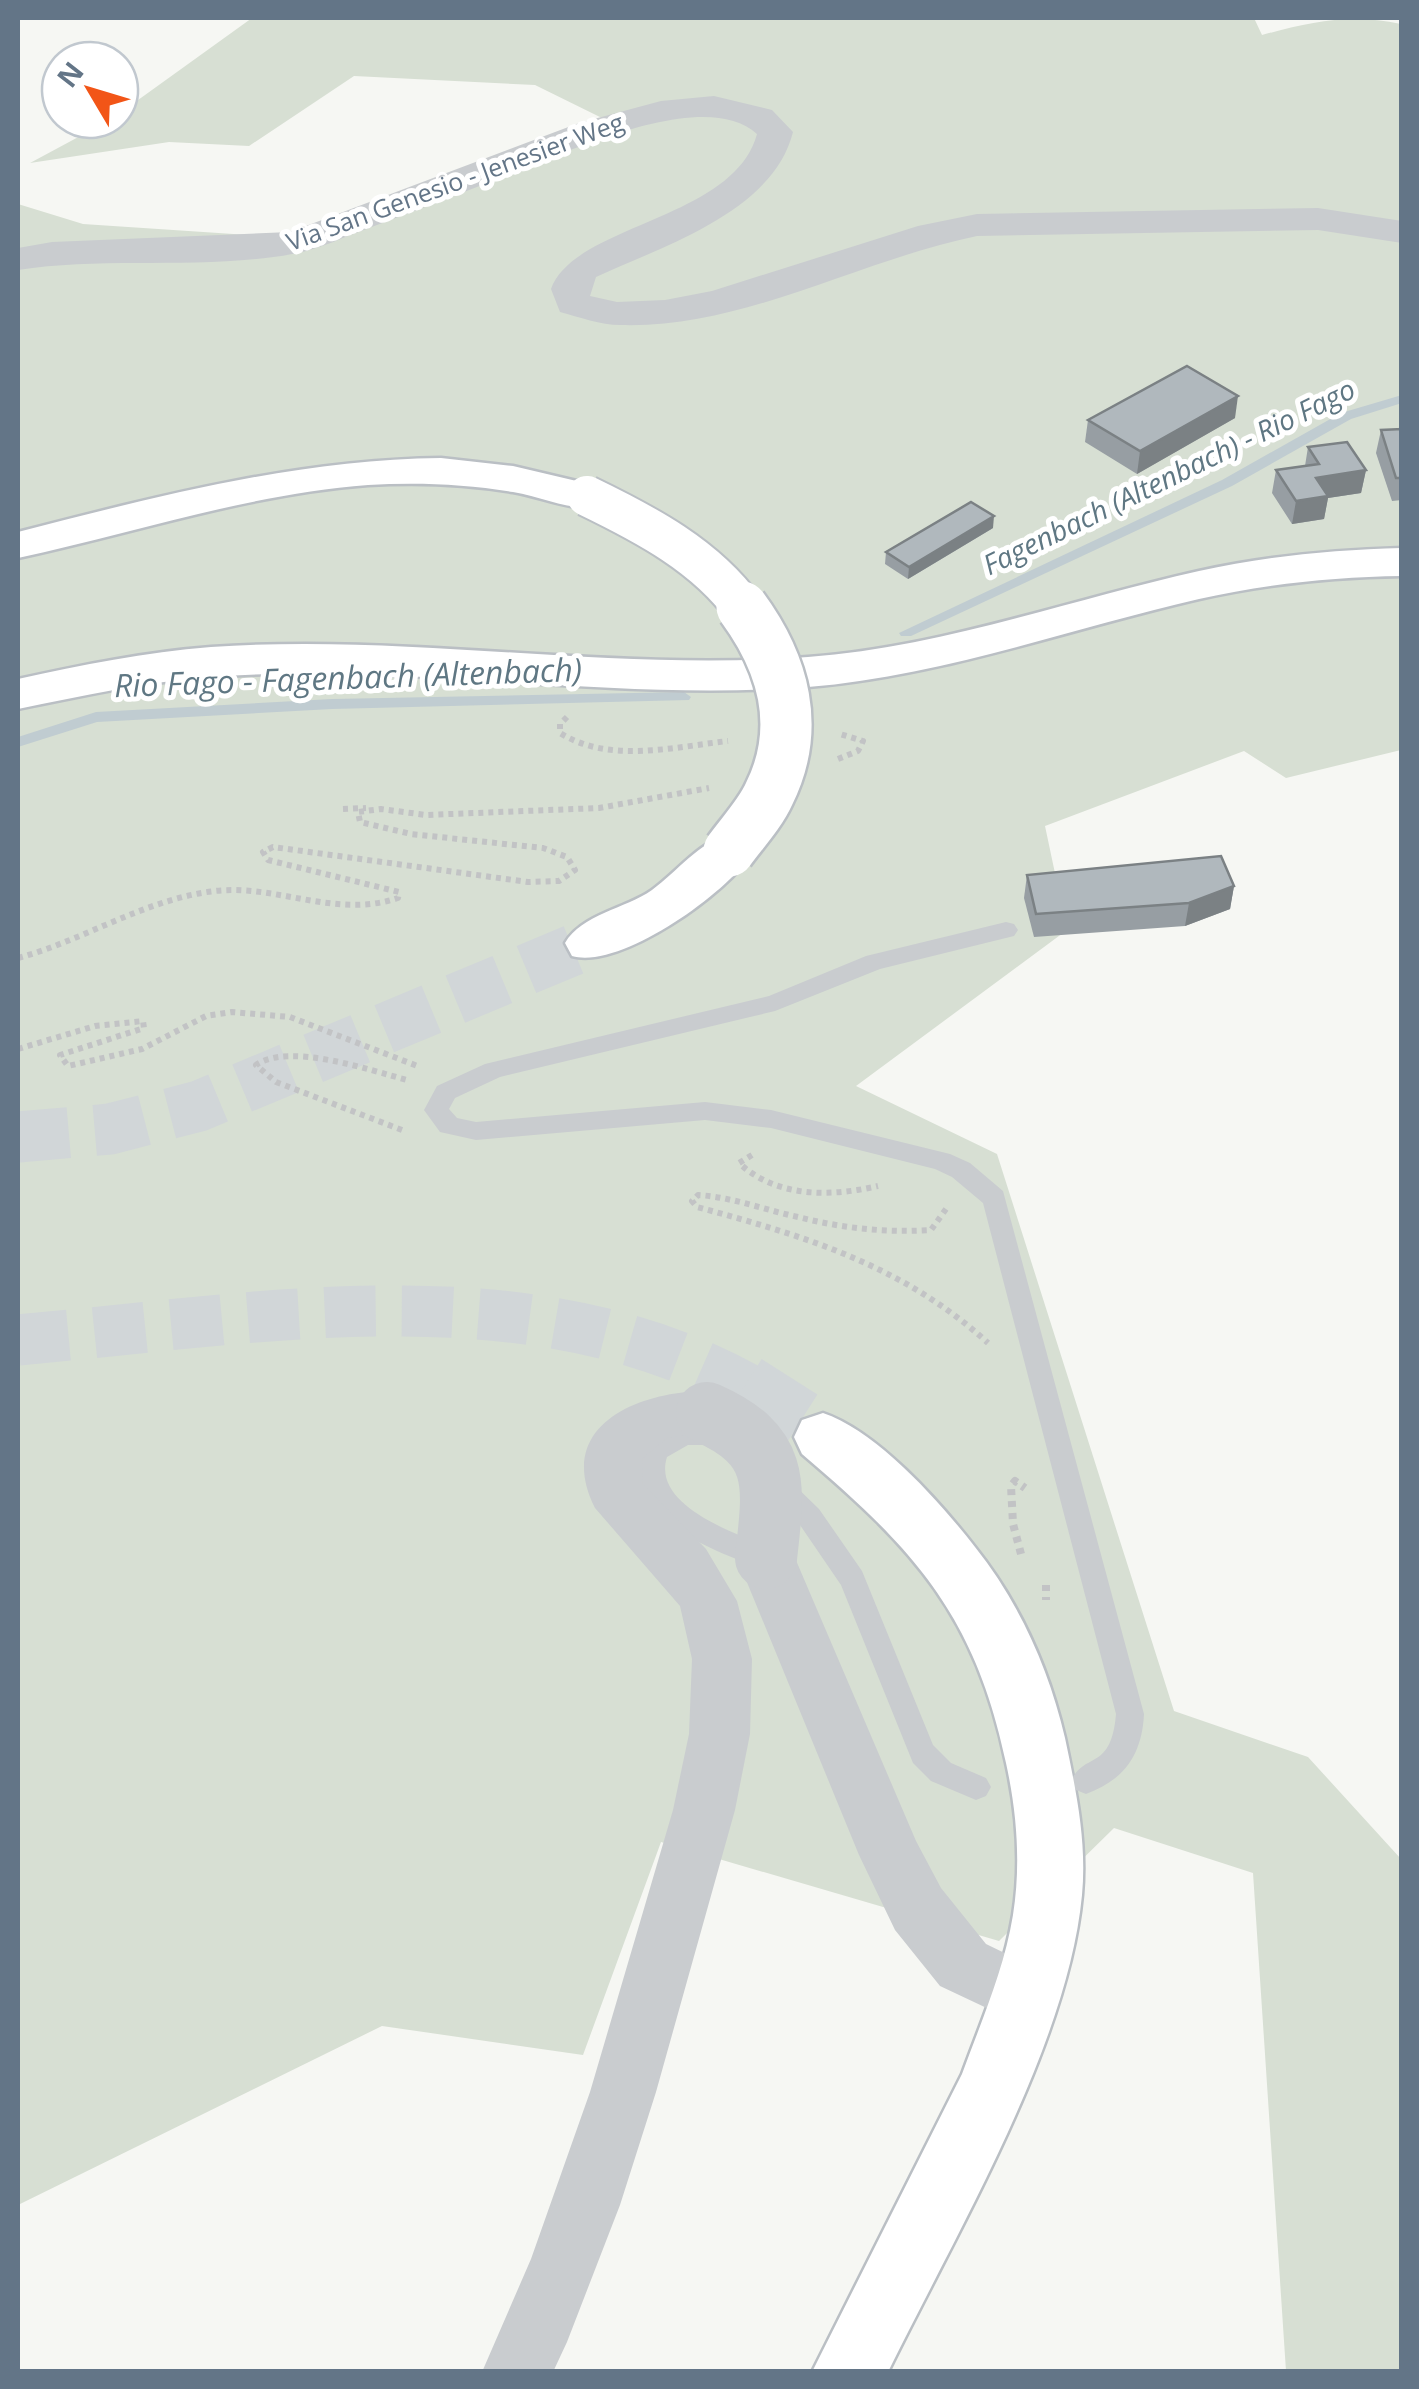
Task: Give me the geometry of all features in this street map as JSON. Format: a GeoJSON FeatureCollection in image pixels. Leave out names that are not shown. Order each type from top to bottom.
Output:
{"type":"FeatureCollection","features":[{"type":"Feature","properties":{"kind":"main road"},"geometry":{"type":"LineString","coordinates":[[18,545],[230,492],[336,472],[465,470],[538,481],[630,514],[702,565],[738,598],[776,659],[790,702],[786,760],[756,818],[730,850],[667,904],[590,943]]}},
{"type":"Feature","properties":{"kind":"main road"},"geometry":{"type":"LineString","coordinates":[[18,694],[98,675],[225,662],[308,660],[731,676],[872,665],[951,649],[1202,584],[1302,569],[1402,562]]}},
{"type":"Feature","properties":{"kind":"main road"},"geometry":{"type":"LineString","coordinates":[[823,1437],[880,1483],[937,1541],[982,1598],[1030,1710],[1051,1828],[1052,1868],[1042,1939],[991,2088],[849,2372]]}},
{"type":"Feature","properties":{"kind":"street","name":"Via San Genesio - Jenesier Weg"},"geometry":{"type":"LineString","coordinates":[[18,259],[70,251],[251,248],[297,242],[592,131],[642,115],[703,107],[748,112],[767,121],[775,132],[770,152],[704,212],[582,269],[569,294],[574,304],[616,316],[668,312],[760,289],[922,235],[977,226],[1318,219],[1402,232]]}},
{"type":"Feature","properties":{"kind":"street"},"geometry":{"type":"LineString","coordinates":[[516,2372],[560,2282],[621,2110],[701,1817],[723,1696],[721,1654],[703,1588],[687,1564],[615,1490],[613,1452],[640,1422],[660,1413],[706,1413],[746,1430],[763,1446],[773,1502],[766,1558],[890,1856],[918,1908],[963,1964],[1023,1994]]}},
{"type":"Feature","properties":{"kind":"lane"},"geometry":{"type":"LineString","coordinates":[[1006,930],[874,962],[775,1003],[494,1070],[446,1092],[436,1110],[449,1126],[476,1131],[665,1111],[772,1119],[942,1162],[961,1170],[994,1198],[1130,1714],[1129,1737],[1119,1758],[1104,1775],[1086,1781]]}},
{"type":"Feature","properties":{"kind":"lane"},"geometry":{"type":"LineString","coordinates":[[766,1558],[667,1508],[653,1494],[648,1478],[656,1450],[685,1434],[722,1442],[799,1504],[851,1570],[924,1754],[941,1772],[976,1788]]}},
{"type":"Feature","properties":{"kind":"path"},"geometry":{"type":"LineString","coordinates":[[568,716],[560,724],[560,733],[573,744],[600,751],[736,741]]}},
{"type":"Feature","properties":{"kind":"path"},"geometry":{"type":"LineString","coordinates":[[821,763],[851,754],[863,741],[853,734],[826,735]]}},
{"type":"Feature","properties":{"kind":"path"},"geometry":{"type":"LineString","coordinates":[[343,809],[426,815],[599,808],[727,784]]}},
{"type":"Feature","properties":{"kind":"path"},"geometry":{"type":"LineString","coordinates":[[18,958],[59,949],[143,908],[184,895],[224,890],[365,905],[398,898],[399,892],[268,860],[263,852],[273,847],[528,882],[559,881],[575,870],[567,857],[542,848],[411,834],[360,822],[358,812],[368,809]]}},
{"type":"Feature","properties":{"kind":"path"},"geometry":{"type":"LineString","coordinates":[[18,1049],[94,1026],[144,1021],[144,1028],[60,1054],[68,1066],[142,1049],[206,1016],[264,1013],[290,1017],[431,1073]]}},
{"type":"Feature","properties":{"kind":"path"},"geometry":{"type":"LineString","coordinates":[[406,1131],[276,1082],[256,1065],[269,1056],[279,1055],[347,1064],[422,1084]]}},
{"type":"Feature","properties":{"kind":"path"},"geometry":{"type":"LineString","coordinates":[[761,1154],[749,1156],[740,1164],[749,1176],[770,1184],[827,1192],[888,1182]]}},
{"type":"Feature","properties":{"kind":"path"},"geometry":{"type":"LineString","coordinates":[[946,1198],[940,1223],[912,1232],[844,1227],[717,1196],[698,1195],[692,1202],[697,1207],[825,1244],[912,1280],[954,1307],[992,1348]]}},
{"type":"Feature","properties":{"kind":"path"},"geometry":{"type":"LineString","coordinates":[[1024,1564],[1013,1524],[1011,1486],[1015,1482],[1025,1488],[1032,1505]]}},
{"type":"Feature","properties":{"kind":"path"},"geometry":{"type":"LineString","coordinates":[[1032,1578],[1047,1606]]}},
{"type":"Feature","properties":{"kind":"shaded area"},"geometry":{"type":"Polygon","coordinates":[[[252,18],[1254,18],[1262,35],[1331,21],[1365,19],[1401,24],[1401,750],[1286,778],[1244,751],[1045,826],[1067,930],[856,1086],[997,1154],[1174,1711],[1308,1757],[1401,1859],[1401,2371],[1286,2371],[1253,1873],[1114,1828],[999,1941],[661,1842],[583,2055],[382,2026],[18,2205],[18,204],[83,224],[279,237],[604,119],[535,85],[354,76],[249,146],[169,142],[30,163],[73,140],[140,140],[140,99],[252,18]]]}},
{"type":"Feature","properties":{"kind":"building"},"geometry":{"type":"Polygon","coordinates":[[[1187,366],[1238,396],[1140,451],[1088,420],[1187,366]]]}},
{"type":"Feature","properties":{"kind":"building"},"geometry":{"type":"Polygon","coordinates":[[[1402,429],[1402,478],[1396,478],[1381,430],[1402,429]]]}},
{"type":"Feature","properties":{"kind":"building"},"geometry":{"type":"Polygon","coordinates":[[[1347,442],[1366,470],[1316,478],[1328,496],[1296,501],[1276,470],[1319,464],[1308,447],[1347,442]]]}},
{"type":"Feature","properties":{"kind":"building"},"geometry":{"type":"Polygon","coordinates":[[[971,502],[994,516],[909,567],[886,552],[971,502]]]}},
{"type":"Feature","properties":{"kind":"building"},"geometry":{"type":"Polygon","coordinates":[[[1221,856],[1234,886],[1189,903],[1036,914],[1027,875],[1221,856]]]}},
{"type":"Feature","properties":{"kind":"waterway","name":"Fagenbach (Altenbach) - Rio Fago"},"geometry":{"type":"LineString","coordinates":[[906,633],[1227,483],[1346,416],[1402,399]]}},
{"type":"Feature","properties":{"kind":"waterway","name":"Rio Fago - Fagenbach (Altenbach)"},"geometry":{"type":"LineString","coordinates":[[18,742],[96,717],[332,704],[684,697]]}},
{"type":"Feature","properties":{"kind":"tunnel"},"geometry":{"type":"LineString","coordinates":[[18,1137],[110,1129],[199,1106],[590,943]]}},
{"type":"Feature","properties":{"kind":"tunnel"},"geometry":{"type":"LineString","coordinates":[[18,1340],[296,1314],[390,1311],[483,1314],[574,1327],[663,1351],[745,1388]]}},
{"type":"Feature","properties":{"kind":"tunnel"},"geometry":{"type":"LineString","coordinates":[[745,1388],[823,1437]]}}]}
